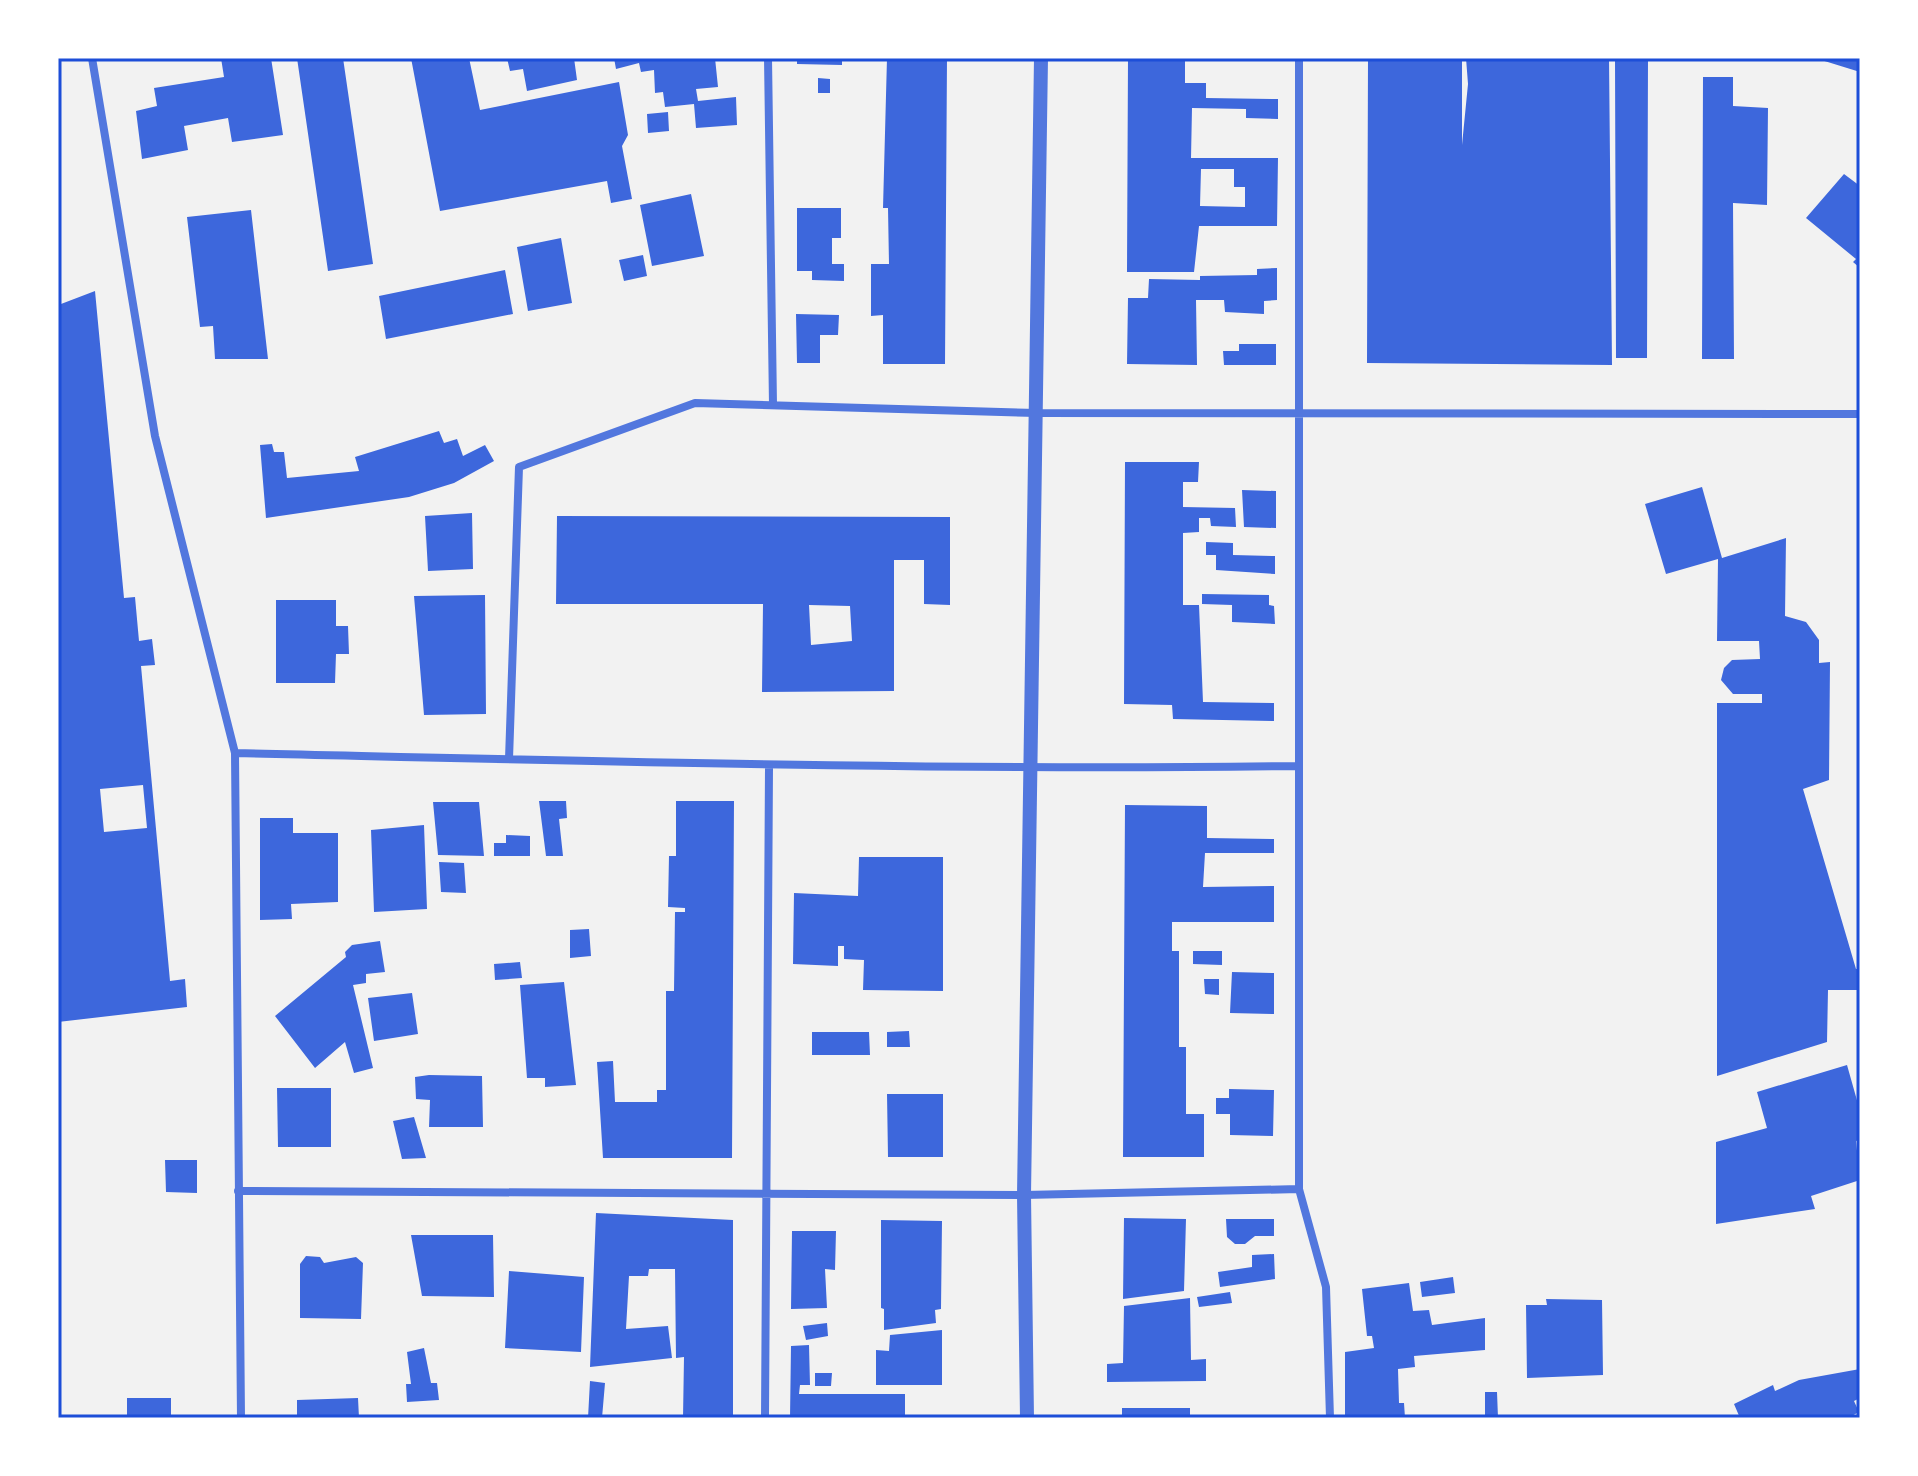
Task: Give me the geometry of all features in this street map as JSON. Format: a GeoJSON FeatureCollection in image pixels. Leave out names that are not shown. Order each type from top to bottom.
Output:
{"type":"FeatureCollection","features":[{"type":"Feature","properties":{"kind":"street"},"geometry":{"type":"LineString","coordinates":[[92,58],[155,436],[235,753],[241,1418]]}},
{"type":"Feature","properties":{"kind":"street"},"geometry":{"type":"LineString","coordinates":[[768,58],[773,405]]}},
{"type":"Feature","properties":{"kind":"street"},"geometry":{"type":"LineString","coordinates":[[1027,1418],[1024,1195],[1041,58]]}},
{"type":"Feature","properties":{"kind":"street"},"geometry":{"type":"LineString","coordinates":[[1299,58],[1299,1189],[1326,1287],[1330,1418]]}},
{"type":"Feature","properties":{"kind":"street"},"geometry":{"type":"LineString","coordinates":[[509,759],[519,467],[695,403],[1037,413],[1860,414]]}},
{"type":"Feature","properties":{"kind":"street"},"geometry":{"type":"LineString","coordinates":[[235,753],[769,767],[1031,770],[1299,766]]}},
{"type":"Feature","properties":{"kind":"street"},"geometry":{"type":"LineString","coordinates":[[765,1418],[769,767]]}},
{"type":"Feature","properties":{"kind":"street"},"geometry":{"type":"LineString","coordinates":[[238,1191],[1024,1195],[1299,1189]]}},
{"type":"Feature","properties":{"kind":"building"},"geometry":{"type":"Polygon","coordinates":[[[221,58],[271,58],[283,135],[232,142],[228,118],[184,126],[188,150],[142,159],[136,111],[157,106],[154,88],[224,77],[221,58]]]}},
{"type":"Feature","properties":{"kind":"building"},"geometry":{"type":"Polygon","coordinates":[[[297,58],[343,58],[373,264],[328,271],[297,58]]]}},
{"type":"Feature","properties":{"kind":"building"},"geometry":{"type":"Polygon","coordinates":[[[411,58],[469,58],[480,110],[619,82],[628,135],[622,146],[632,199],[611,203],[607,181],[440,211],[411,58]]]}},
{"type":"Feature","properties":{"kind":"building"},"geometry":{"type":"Polygon","coordinates":[[[507,58],[574,58],[577,80],[527,91],[523,69],[510,71],[507,58]]]}},
{"type":"Feature","properties":{"kind":"building"},"geometry":{"type":"Polygon","coordinates":[[[614,58],[715,58],[718,87],[696,89],[698,101],[736,97],[737,125],[696,128],[694,104],[665,107],[663,92],[655,93],[654,70],[641,72],[639,63],[616,69],[614,58]]]}},
{"type":"Feature","properties":{"kind":"building"},"geometry":{"type":"Polygon","coordinates":[[[797,58],[842,58],[842,65],[797,64],[797,58]]]}},
{"type":"Feature","properties":{"kind":"building"},"geometry":{"type":"Polygon","coordinates":[[[887,58],[947,58],[945,364],[883,364],[883,315],[871,316],[871,264],[889,264],[888,208],[883,208],[887,58]]]}},
{"type":"Feature","properties":{"kind":"building"},"geometry":{"type":"Polygon","coordinates":[[[1128,58],[1185,58],[1185,83],[1206,83],[1206,98],[1278,99],[1278,119],[1246,118],[1246,109],[1192,108],[1191,158],[1278,158],[1277,226],[1199,226],[1194,272],[1127,272],[1128,58]],[[1201,169],[1200,206],[1245,207],[1245,187],[1234,187],[1234,169],[1201,169]]]}},
{"type":"Feature","properties":{"kind":"building"},"geometry":{"type":"Polygon","coordinates":[[[1368,58],[1462,58],[1462,145],[1468,84],[1466,58],[1609,58],[1612,365],[1367,363],[1368,58]]]}},
{"type":"Feature","properties":{"kind":"building"},"geometry":{"type":"Polygon","coordinates":[[[1615,58],[1648,58],[1647,358],[1616,358],[1615,58]]]}},
{"type":"Feature","properties":{"kind":"building"},"geometry":{"type":"Polygon","coordinates":[[[1860,58],[1860,72],[1818,59],[1860,58]]]}},
{"type":"Feature","properties":{"kind":"building"},"geometry":{"type":"Polygon","coordinates":[[[1703,77],[1733,77],[1733,106],[1768,108],[1767,205],[1733,203],[1734,359],[1702,359],[1703,77]]]}},
{"type":"Feature","properties":{"kind":"building"},"geometry":{"type":"Polygon","coordinates":[[[818,78],[830,79],[830,93],[818,93],[818,78]]]}},
{"type":"Feature","properties":{"kind":"building"},"geometry":{"type":"Polygon","coordinates":[[[668,112],[669,131],[648,133],[647,114],[668,112]]]}},
{"type":"Feature","properties":{"kind":"building"},"geometry":{"type":"Polygon","coordinates":[[[1844,174],[1860,186],[1860,268],[1853,262],[1856,259],[1806,218],[1844,174]]]}},
{"type":"Feature","properties":{"kind":"building"},"geometry":{"type":"Polygon","coordinates":[[[691,194],[704,256],[652,266],[640,205],[691,194]]]}},
{"type":"Feature","properties":{"kind":"building"},"geometry":{"type":"Polygon","coordinates":[[[797,208],[841,208],[841,238],[832,238],[832,264],[844,264],[844,281],[812,280],[812,271],[797,271],[797,208]]]}},
{"type":"Feature","properties":{"kind":"building"},"geometry":{"type":"Polygon","coordinates":[[[251,210],[268,359],[215,359],[213,326],[200,327],[187,217],[251,210]]]}},
{"type":"Feature","properties":{"kind":"building"},"geometry":{"type":"Polygon","coordinates":[[[561,238],[572,303],[528,311],[517,247],[561,238]]]}},
{"type":"Feature","properties":{"kind":"building"},"geometry":{"type":"Polygon","coordinates":[[[643,255],[647,276],[624,281],[619,260],[643,255]]]}},
{"type":"Feature","properties":{"kind":"building"},"geometry":{"type":"Polygon","coordinates":[[[1277,268],[1277,300],[1264,301],[1264,314],[1225,312],[1224,300],[1196,300],[1197,365],[1127,364],[1128,298],[1148,298],[1149,279],[1200,280],[1200,276],[1257,275],[1257,269],[1277,268]]]}},
{"type":"Feature","properties":{"kind":"building"},"geometry":{"type":"Polygon","coordinates":[[[505,270],[513,314],[386,339],[379,296],[505,270]]]}},
{"type":"Feature","properties":{"kind":"building"},"geometry":{"type":"Polygon","coordinates":[[[95,291],[124,598],[135,597],[139,641],[152,639],[155,665],[141,666],[170,981],[185,979],[187,1007],[58,1022],[61,304],[95,291]],[[143,785],[100,789],[104,832],[147,828],[143,785]]]}},
{"type":"Feature","properties":{"kind":"building"},"geometry":{"type":"Polygon","coordinates":[[[796,314],[839,315],[838,335],[820,335],[820,363],[797,363],[796,314]]]}},
{"type":"Feature","properties":{"kind":"building"},"geometry":{"type":"Polygon","coordinates":[[[1239,344],[1276,344],[1276,365],[1224,365],[1223,351],[1239,351],[1239,344]]]}},
{"type":"Feature","properties":{"kind":"building"},"geometry":{"type":"Polygon","coordinates":[[[439,431],[444,443],[457,439],[463,456],[485,445],[494,461],[454,483],[409,497],[266,518],[260,445],[272,444],[274,452],[284,452],[287,478],[359,471],[355,457],[439,431]]]}},
{"type":"Feature","properties":{"kind":"building"},"geometry":{"type":"Polygon","coordinates":[[[1125,462],[1199,462],[1198,482],[1183,482],[1183,507],[1235,508],[1236,527],[1211,526],[1210,518],[1199,518],[1199,532],[1183,533],[1183,605],[1199,605],[1203,702],[1274,703],[1274,721],[1173,719],[1172,705],[1124,704],[1125,462]]]}},
{"type":"Feature","properties":{"kind":"building"},"geometry":{"type":"Polygon","coordinates":[[[1702,487],[1722,558],[1786,538],[1785,616],[1806,622],[1819,640],[1819,663],[1830,662],[1829,780],[1803,789],[1856,969],[1860,969],[1860,990],[1828,990],[1827,1042],[1717,1076],[1717,703],[1762,703],[1762,694],[1733,694],[1721,680],[1724,668],[1732,660],[1760,659],[1759,641],[1717,641],[1718,559],[1666,574],[1645,504],[1702,487]]]}},
{"type":"Feature","properties":{"kind":"building"},"geometry":{"type":"Polygon","coordinates":[[[1242,490],[1276,491],[1276,528],[1244,527],[1242,490]]]}},
{"type":"Feature","properties":{"kind":"building"},"geometry":{"type":"Polygon","coordinates":[[[472,513],[473,569],[428,571],[425,516],[472,513]]]}},
{"type":"Feature","properties":{"kind":"building"},"geometry":{"type":"Polygon","coordinates":[[[557,516],[950,517],[950,605],[924,604],[924,560],[894,560],[894,691],[762,692],[763,604],[556,604],[557,516]],[[809,605],[811,645],[852,641],[850,606],[809,605]]]}},
{"type":"Feature","properties":{"kind":"building"},"geometry":{"type":"Polygon","coordinates":[[[1206,542],[1233,543],[1233,555],[1275,556],[1275,574],[1216,570],[1216,555],[1206,555],[1206,542]]]}},
{"type":"Feature","properties":{"kind":"building"},"geometry":{"type":"Polygon","coordinates":[[[1202,594],[1269,595],[1269,605],[1274,606],[1275,624],[1232,622],[1232,605],[1202,604],[1202,594]]]}},
{"type":"Feature","properties":{"kind":"building"},"geometry":{"type":"Polygon","coordinates":[[[485,595],[486,714],[424,715],[414,596],[485,595]]]}},
{"type":"Feature","properties":{"kind":"building"},"geometry":{"type":"Polygon","coordinates":[[[276,600],[336,600],[336,626],[348,626],[349,654],[336,654],[335,683],[276,683],[276,600]]]}},
{"type":"Feature","properties":{"kind":"building"},"geometry":{"type":"Polygon","coordinates":[[[539,801],[566,801],[567,818],[559,819],[563,856],[546,856],[539,801]]]}},
{"type":"Feature","properties":{"kind":"building"},"geometry":{"type":"Polygon","coordinates":[[[676,801],[734,801],[732,1158],[603,1158],[597,1062],[613,1061],[615,1102],[657,1102],[657,1090],[666,1090],[666,991],[674,991],[675,912],[685,912],[685,908],[668,907],[669,856],[676,856],[676,801]]]}},
{"type":"Feature","properties":{"kind":"building"},"geometry":{"type":"Polygon","coordinates":[[[433,802],[479,802],[484,856],[438,855],[433,802]]]}},
{"type":"Feature","properties":{"kind":"building"},"geometry":{"type":"Polygon","coordinates":[[[1125,805],[1207,806],[1207,838],[1274,839],[1274,853],[1205,853],[1203,887],[1274,886],[1274,922],[1172,922],[1172,951],[1179,951],[1179,1047],[1186,1047],[1186,1114],[1204,1114],[1204,1157],[1123,1157],[1125,805]]]}},
{"type":"Feature","properties":{"kind":"building"},"geometry":{"type":"Polygon","coordinates":[[[260,818],[293,818],[293,833],[338,833],[338,902],[291,904],[292,919],[260,920],[260,818]]]}},
{"type":"Feature","properties":{"kind":"building"},"geometry":{"type":"Polygon","coordinates":[[[424,825],[427,909],[374,912],[371,830],[424,825]]]}},
{"type":"Feature","properties":{"kind":"building"},"geometry":{"type":"Polygon","coordinates":[[[506,835],[530,836],[530,856],[494,856],[494,843],[506,843],[506,835]]]}},
{"type":"Feature","properties":{"kind":"building"},"geometry":{"type":"Polygon","coordinates":[[[859,857],[943,857],[943,991],[863,990],[864,960],[844,959],[844,946],[838,946],[838,966],[793,964],[794,893],[858,896],[859,857]]]}},
{"type":"Feature","properties":{"kind":"building"},"geometry":{"type":"Polygon","coordinates":[[[439,862],[464,863],[466,893],[441,892],[439,862]]]}},
{"type":"Feature","properties":{"kind":"building"},"geometry":{"type":"Polygon","coordinates":[[[589,929],[591,956],[570,958],[570,930],[589,929]]]}},
{"type":"Feature","properties":{"kind":"building"},"geometry":{"type":"Polygon","coordinates":[[[380,941],[385,972],[366,974],[366,983],[353,985],[373,1068],[354,1073],[345,1042],[315,1068],[275,1016],[346,957],[345,952],[352,945],[380,941]]]}},
{"type":"Feature","properties":{"kind":"building"},"geometry":{"type":"Polygon","coordinates":[[[1193,951],[1222,951],[1222,965],[1193,964],[1193,951]]]}},
{"type":"Feature","properties":{"kind":"building"},"geometry":{"type":"Polygon","coordinates":[[[520,962],[522,978],[495,980],[494,964],[520,962]]]}},
{"type":"Feature","properties":{"kind":"building"},"geometry":{"type":"Polygon","coordinates":[[[1232,972],[1274,973],[1274,1014],[1230,1013],[1232,972]]]}},
{"type":"Feature","properties":{"kind":"building"},"geometry":{"type":"Polygon","coordinates":[[[1204,979],[1219,979],[1219,995],[1205,994],[1204,979]]]}},
{"type":"Feature","properties":{"kind":"building"},"geometry":{"type":"Polygon","coordinates":[[[564,982],[576,1085],[545,1087],[545,1078],[527,1078],[520,985],[564,982]]]}},
{"type":"Feature","properties":{"kind":"building"},"geometry":{"type":"Polygon","coordinates":[[[412,993],[418,1034],[374,1041],[368,998],[412,993]]]}},
{"type":"Feature","properties":{"kind":"building"},"geometry":{"type":"Polygon","coordinates":[[[909,1031],[910,1047],[887,1047],[887,1032],[909,1031]]]}},
{"type":"Feature","properties":{"kind":"building"},"geometry":{"type":"Polygon","coordinates":[[[812,1032],[869,1032],[870,1055],[812,1055],[812,1032]]]}},
{"type":"Feature","properties":{"kind":"building"},"geometry":{"type":"Polygon","coordinates":[[[1847,1065],[1860,1111],[1860,1140],[1856,1141],[1860,1180],[1811,1196],[1815,1209],[1716,1224],[1716,1142],[1767,1128],[1757,1092],[1847,1065]]]}},
{"type":"Feature","properties":{"kind":"building"},"geometry":{"type":"Polygon","coordinates":[[[482,1076],[483,1127],[429,1127],[430,1100],[416,1099],[415,1077],[482,1076]]]}},
{"type":"Feature","properties":{"kind":"building"},"geometry":{"type":"Polygon","coordinates":[[[277,1088],[331,1088],[331,1147],[278,1147],[277,1088]]]}},
{"type":"Feature","properties":{"kind":"building"},"geometry":{"type":"Polygon","coordinates":[[[1229,1089],[1274,1090],[1273,1136],[1230,1135],[1230,1114],[1216,1114],[1216,1098],[1229,1098],[1229,1089]]]}},
{"type":"Feature","properties":{"kind":"building"},"geometry":{"type":"Polygon","coordinates":[[[887,1094],[943,1094],[943,1157],[888,1157],[887,1094]]]}},
{"type":"Feature","properties":{"kind":"building"},"geometry":{"type":"Polygon","coordinates":[[[414,1117],[426,1158],[402,1159],[393,1121],[414,1117]]]}},
{"type":"Feature","properties":{"kind":"building"},"geometry":{"type":"Polygon","coordinates":[[[165,1160],[197,1160],[197,1193],[166,1192],[165,1160]]]}},
{"type":"Feature","properties":{"kind":"building"},"geometry":{"type":"Polygon","coordinates":[[[596,1213],[733,1220],[733,1418],[683,1418],[684,1357],[676,1358],[675,1269],[649,1269],[648,1276],[629,1276],[626,1329],[668,1326],[672,1358],[590,1367],[596,1213]]]}},
{"type":"Feature","properties":{"kind":"building"},"geometry":{"type":"Polygon","coordinates":[[[1124,1218],[1186,1219],[1184,1291],[1123,1299],[1124,1218]]]}},
{"type":"Feature","properties":{"kind":"building"},"geometry":{"type":"Polygon","coordinates":[[[1226,1219],[1274,1219],[1274,1236],[1255,1236],[1245,1244],[1235,1244],[1227,1237],[1226,1219]]]}},
{"type":"Feature","properties":{"kind":"building"},"geometry":{"type":"Polygon","coordinates":[[[881,1220],[942,1221],[941,1309],[935,1310],[936,1323],[884,1330],[881,1220]]]}},
{"type":"Feature","properties":{"kind":"building"},"geometry":{"type":"Polygon","coordinates":[[[792,1231],[836,1231],[835,1270],[825,1269],[827,1308],[791,1309],[792,1231]]]}},
{"type":"Feature","properties":{"kind":"building"},"geometry":{"type":"Polygon","coordinates":[[[411,1235],[493,1235],[494,1297],[422,1296],[411,1235]]]}},
{"type":"Feature","properties":{"kind":"building"},"geometry":{"type":"Polygon","coordinates":[[[1274,1254],[1275,1279],[1220,1287],[1218,1272],[1252,1267],[1252,1255],[1274,1254]]]}},
{"type":"Feature","properties":{"kind":"building"},"geometry":{"type":"Polygon","coordinates":[[[306,1256],[320,1257],[324,1263],[356,1257],[363,1263],[361,1319],[300,1318],[300,1264],[306,1256]]]}},
{"type":"Feature","properties":{"kind":"building"},"geometry":{"type":"Polygon","coordinates":[[[509,1271],[584,1277],[581,1352],[505,1348],[509,1271]]]}},
{"type":"Feature","properties":{"kind":"building"},"geometry":{"type":"Polygon","coordinates":[[[1453,1277],[1455,1293],[1422,1297],[1420,1282],[1453,1277]]]}},
{"type":"Feature","properties":{"kind":"building"},"geometry":{"type":"Polygon","coordinates":[[[1409,1283],[1413,1311],[1429,1310],[1432,1325],[1485,1318],[1485,1350],[1414,1356],[1415,1367],[1398,1369],[1399,1403],[1404,1403],[1405,1418],[1345,1418],[1345,1352],[1374,1348],[1372,1336],[1367,1336],[1362,1289],[1409,1283]]]}},
{"type":"Feature","properties":{"kind":"building"},"geometry":{"type":"Polygon","coordinates":[[[1230,1292],[1232,1303],[1199,1307],[1197,1297],[1230,1292]]]}},
{"type":"Feature","properties":{"kind":"building"},"geometry":{"type":"Polygon","coordinates":[[[1190,1298],[1191,1360],[1206,1359],[1206,1381],[1107,1382],[1107,1364],[1123,1363],[1124,1306],[1190,1298]]]}},
{"type":"Feature","properties":{"kind":"building"},"geometry":{"type":"Polygon","coordinates":[[[1546,1299],[1602,1300],[1603,1375],[1527,1378],[1526,1305],[1547,1305],[1546,1299]]]}},
{"type":"Feature","properties":{"kind":"building"},"geometry":{"type":"Polygon","coordinates":[[[827,1323],[828,1336],[806,1340],[803,1326],[827,1323]]]}},
{"type":"Feature","properties":{"kind":"building"},"geometry":{"type":"Polygon","coordinates":[[[942,1330],[942,1385],[876,1385],[876,1350],[889,1351],[890,1335],[942,1330]]]}},
{"type":"Feature","properties":{"kind":"building"},"geometry":{"type":"Polygon","coordinates":[[[809,1345],[810,1385],[800,1385],[799,1394],[905,1394],[905,1418],[790,1418],[791,1346],[809,1345]]]}},
{"type":"Feature","properties":{"kind":"building"},"geometry":{"type":"Polygon","coordinates":[[[424,1348],[431,1383],[437,1383],[439,1400],[407,1402],[406,1384],[411,1384],[407,1352],[424,1348]]]}},
{"type":"Feature","properties":{"kind":"building"},"geometry":{"type":"Polygon","coordinates":[[[1860,1369],[1860,1398],[1854,1401],[1859,1412],[1848,1418],[1740,1418],[1734,1404],[1773,1385],[1775,1391],[1799,1380],[1860,1369]]]}},
{"type":"Feature","properties":{"kind":"building"},"geometry":{"type":"Polygon","coordinates":[[[815,1373],[832,1373],[831,1386],[815,1386],[815,1373]]]}},
{"type":"Feature","properties":{"kind":"building"},"geometry":{"type":"Polygon","coordinates":[[[590,1381],[605,1383],[602,1418],[588,1418],[590,1381]]]}},
{"type":"Feature","properties":{"kind":"building"},"geometry":{"type":"Polygon","coordinates":[[[1485,1392],[1497,1392],[1498,1418],[1485,1418],[1485,1392]]]}},
{"type":"Feature","properties":{"kind":"building"},"geometry":{"type":"Polygon","coordinates":[[[127,1398],[171,1398],[171,1418],[127,1418],[127,1398]]]}},
{"type":"Feature","properties":{"kind":"building"},"geometry":{"type":"Polygon","coordinates":[[[358,1398],[359,1418],[297,1418],[297,1400],[358,1398]]]}},
{"type":"Feature","properties":{"kind":"building"},"geometry":{"type":"Polygon","coordinates":[[[1122,1408],[1190,1408],[1190,1418],[1122,1418],[1122,1408]]]}}]}
